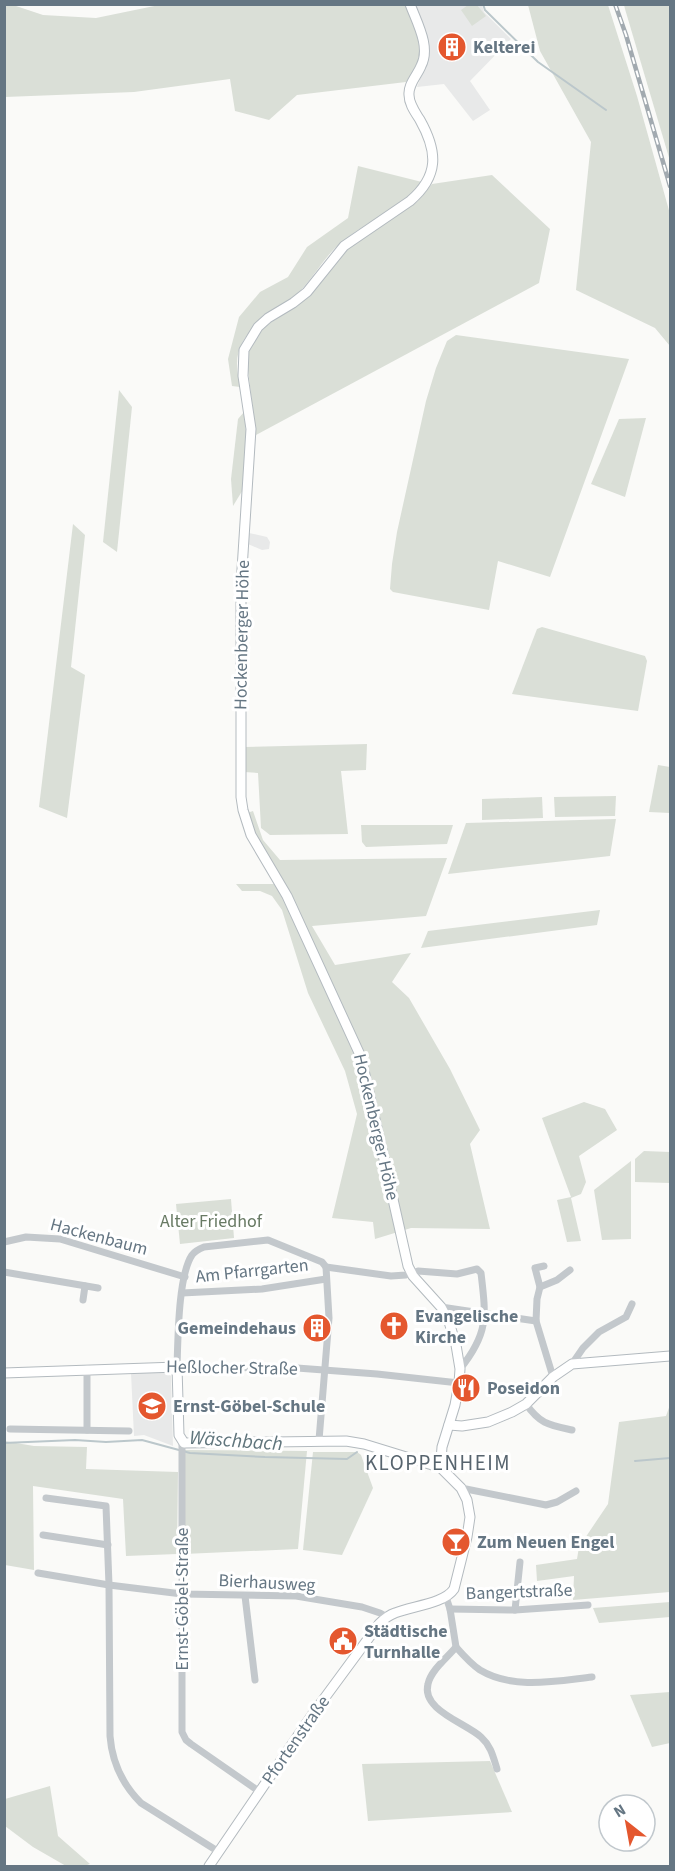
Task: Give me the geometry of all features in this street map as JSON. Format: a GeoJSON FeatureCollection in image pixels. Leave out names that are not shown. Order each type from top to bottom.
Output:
{"type":"FeatureCollection","features":[{"type":"Feature","properties":{"kind":"street","name":"Hockenberger Höhe"},"geometry":{"type":"LineString","coordinates":[[410,4],[424,43],[424,59],[408,93],[412,106],[432,144],[434,157],[427,182],[410,201],[344,246],[307,292],[258,327],[244,350],[242,362],[251,429],[241,585],[240,666],[243,810],[251,835],[287,896],[361,1057],[410,1272]]}},
{"type":"Feature","properties":{"kind":"street","name":"Hackenbaum"},"geometry":{"type":"LineString","coordinates":[[4,1242],[42,1236],[60,1239],[185,1277]]}},
{"type":"Feature","properties":{"kind":"street"},"geometry":{"type":"LineString","coordinates":[[177,1366],[185,1277],[192,1255],[199,1249],[261,1240],[273,1242],[322,1262],[326,1267],[329,1318],[319,1440]]}},
{"type":"Feature","properties":{"kind":"street"},"geometry":{"type":"LineString","coordinates":[[544,1266],[535,1268],[540,1287],[536,1321],[553,1377]]}},
{"type":"Feature","properties":{"kind":"street"},"geometry":{"type":"LineString","coordinates":[[326,1267],[381,1276],[399,1276],[418,1271],[457,1274],[480,1270],[485,1314],[481,1333],[469,1358],[460,1369]]}},
{"type":"Feature","properties":{"kind":"street"},"geometry":{"type":"LineString","coordinates":[[540,1287],[570,1270]]}},
{"type":"Feature","properties":{"kind":"street"},"geometry":{"type":"LineString","coordinates":[[4,1272],[98,1288]]}},
{"type":"Feature","properties":{"kind":"street"},"geometry":{"type":"LineString","coordinates":[[410,1272],[441,1307],[453,1333],[459,1356],[459,1383],[442,1447],[442,1468]]}},
{"type":"Feature","properties":{"kind":"street","name":"Am Pfarrgarten"},"geometry":{"type":"LineString","coordinates":[[182,1293],[262,1289],[326,1280]]}},
{"type":"Feature","properties":{"kind":"street"},"geometry":{"type":"LineString","coordinates":[[83,1300],[85,1286]]}},
{"type":"Feature","properties":{"kind":"street"},"geometry":{"type":"LineString","coordinates":[[449,1425],[462,1426],[488,1422],[526,1404],[553,1377],[572,1364],[583,1348],[599,1332],[626,1317],[632,1304]]}},
{"type":"Feature","properties":{"kind":"street"},"geometry":{"type":"LineString","coordinates":[[441,1307],[536,1321]]}},
{"type":"Feature","properties":{"kind":"street"},"geometry":{"type":"LineString","coordinates":[[572,1364],[670,1356]]}},
{"type":"Feature","properties":{"kind":"street","name":"Heßlocher Straße"},"geometry":{"type":"LineString","coordinates":[[4,1373],[177,1366],[259,1367],[377,1374],[459,1383]]}},
{"type":"Feature","properties":{"kind":"street","name":"Ernst-Göbel-Straße"},"geometry":{"type":"LineString","coordinates":[[177,1366],[179,1435],[182,1443],[181,1726],[183,1737],[260,1792]]}},
{"type":"Feature","properties":{"kind":"street"},"geometry":{"type":"LineString","coordinates":[[87,1369],[87,1430]]}},
{"type":"Feature","properties":{"kind":"street"},"geometry":{"type":"LineString","coordinates":[[526,1404],[533,1414],[548,1425],[572,1430]]}},
{"type":"Feature","properties":{"kind":"street"},"geometry":{"type":"LineString","coordinates":[[10,1429],[129,1431]]}},
{"type":"Feature","properties":{"kind":"street"},"geometry":{"type":"LineString","coordinates":[[182,1443],[319,1440],[364,1444],[442,1468],[461,1488],[467,1500],[470,1517],[454,1589],[446,1597],[396,1612],[387,1617]]}},
{"type":"Feature","properties":{"kind":"street"},"geometry":{"type":"LineString","coordinates":[[461,1488],[546,1505],[557,1502],[576,1491]]}},
{"type":"Feature","properties":{"kind":"street"},"geometry":{"type":"LineString","coordinates":[[46,1498],[106,1506],[110,1585],[110,1736],[111,1751],[116,1765],[126,1785],[141,1803],[219,1852]]}},
{"type":"Feature","properties":{"kind":"street"},"geometry":{"type":"LineString","coordinates":[[43,1535],[108,1545]]}},
{"type":"Feature","properties":{"kind":"street"},"geometry":{"type":"LineString","coordinates":[[515,1610],[520,1562]]}},
{"type":"Feature","properties":{"kind":"street","name":"Bierhausweg"},"geometry":{"type":"LineString","coordinates":[[38,1573],[182,1594],[296,1596],[362,1607],[387,1617]]}},
{"type":"Feature","properties":{"kind":"street"},"geometry":{"type":"LineString","coordinates":[[245,1596],[255,1680]]}},
{"type":"Feature","properties":{"kind":"street"},"geometry":{"type":"LineString","coordinates":[[446,1597],[456,1647],[478,1668],[500,1678],[521,1682],[592,1677]]}},
{"type":"Feature","properties":{"kind":"street","name":"Bangertstraße"},"geometry":{"type":"LineString","coordinates":[[450,1609],[515,1610],[588,1605]]}},
{"type":"Feature","properties":{"kind":"street","name":"Pfortenstraße"},"geometry":{"type":"LineString","coordinates":[[209,1866],[309,1719],[379,1624],[387,1617]]}},
{"type":"Feature","properties":{"kind":"street"},"geometry":{"type":"LineString","coordinates":[[456,1647],[433,1674],[427,1685],[429,1698],[437,1709],[480,1736],[491,1749],[497,1769]]}},
{"type":"Feature","properties":{"kind":"shaded area"},"geometry":{"type":"Polygon","coordinates":[[[414,5],[482,5],[484,12],[511,39],[470,81],[490,110],[473,121],[444,84],[417,87],[428,59],[429,44],[414,5]]]}},
{"type":"Feature","properties":{"kind":"shaded area"},"geometry":{"type":"Polygon","coordinates":[[[249,533],[267,537],[270,542],[269,549],[262,550],[248,544],[249,533]]]}},
{"type":"Feature","properties":{"kind":"shaded area","name":"Ernst-Göbel-Schule"},"geometry":{"type":"Polygon","coordinates":[[[131,1373],[167,1373],[171,1376],[173,1446],[144,1435],[134,1436],[131,1373]]]}},
{"type":"Feature","properties":{"kind":"green space"},"geometry":{"type":"Polygon","coordinates":[[[164,4],[405,5],[418,39],[417,64],[406,82],[297,95],[269,120],[235,111],[230,79],[134,92],[5,97],[4,5],[13,5],[43,15],[96,18],[164,4]]]}},
{"type":"Feature","properties":{"kind":"green space"},"geometry":{"type":"Polygon","coordinates":[[[468,5],[477,5],[486,16],[472,26],[461,10],[468,5]]]}},
{"type":"Feature","properties":{"kind":"green space"},"geometry":{"type":"Polygon","coordinates":[[[528,5],[608,5],[637,96],[670,214],[670,346],[655,328],[576,290],[591,142],[540,51],[528,5]]]}},
{"type":"Feature","properties":{"kind":"green space"},"geometry":{"type":"Polygon","coordinates":[[[624,5],[670,5],[670,161],[625,9],[624,5]]]}},
{"type":"Feature","properties":{"kind":"green space"},"geometry":{"type":"Polygon","coordinates":[[[358,166],[422,182],[404,200],[342,242],[297,294],[250,331],[239,351],[237,367],[240,387],[232,386],[228,359],[239,317],[260,292],[288,277],[307,247],[348,218],[358,166]]]}},
{"type":"Feature","properties":{"kind":"green space"},"geometry":{"type":"Polygon","coordinates":[[[492,175],[550,229],[539,283],[256,435],[247,362],[249,347],[264,327],[302,302],[343,252],[418,201],[432,184],[492,175]]]}},
{"type":"Feature","properties":{"kind":"green space"},"geometry":{"type":"Polygon","coordinates":[[[456,335],[629,359],[550,577],[498,561],[489,610],[393,592],[390,589],[397,532],[426,401],[447,341],[456,335]]]}},
{"type":"Feature","properties":{"kind":"green space"},"geometry":{"type":"Polygon","coordinates":[[[119,390],[132,407],[117,552],[103,542],[119,390]]]}},
{"type":"Feature","properties":{"kind":"green space"},"geometry":{"type":"Polygon","coordinates":[[[244,412],[247,441],[244,488],[233,506],[231,479],[238,419],[244,412]]]}},
{"type":"Feature","properties":{"kind":"green space"},"geometry":{"type":"Polygon","coordinates":[[[646,418],[625,497],[591,484],[619,419],[646,418]]]}},
{"type":"Feature","properties":{"kind":"green space"},"geometry":{"type":"Polygon","coordinates":[[[73,524],[85,535],[71,667],[85,675],[67,818],[39,807],[73,524]]]}},
{"type":"Feature","properties":{"kind":"green space"},"geometry":{"type":"Polygon","coordinates":[[[542,627],[645,656],[647,661],[638,711],[512,694],[537,629],[542,627]]]}},
{"type":"Feature","properties":{"kind":"green space"},"geometry":{"type":"Polygon","coordinates":[[[367,744],[366,770],[341,771],[348,834],[270,835],[261,828],[258,773],[244,772],[245,747],[367,744]]]}},
{"type":"Feature","properties":{"kind":"green space"},"geometry":{"type":"Polygon","coordinates":[[[658,765],[670,767],[670,813],[649,812],[658,765]]]}},
{"type":"Feature","properties":{"kind":"green space"},"geometry":{"type":"Polygon","coordinates":[[[616,796],[615,816],[555,817],[554,797],[616,796]]]}},
{"type":"Feature","properties":{"kind":"green space"},"geometry":{"type":"Polygon","coordinates":[[[542,797],[543,818],[482,820],[482,799],[542,797]]]}},
{"type":"Feature","properties":{"kind":"green space"},"geometry":{"type":"Polygon","coordinates":[[[253,811],[263,840],[280,860],[447,858],[426,916],[312,926],[335,965],[411,953],[392,982],[409,998],[450,1069],[480,1130],[470,1144],[490,1229],[411,1228],[375,1239],[373,1222],[332,1218],[357,1114],[345,1071],[308,993],[282,910],[272,896],[260,891],[242,891],[236,884],[284,884],[258,840],[247,813],[253,811]]]}},
{"type":"Feature","properties":{"kind":"green space"},"geometry":{"type":"Polygon","coordinates":[[[616,819],[610,856],[448,874],[466,823],[616,819]]]}},
{"type":"Feature","properties":{"kind":"green space"},"geometry":{"type":"Polygon","coordinates":[[[361,825],[453,825],[447,844],[366,847],[362,842],[361,825]]]}},
{"type":"Feature","properties":{"kind":"green space"},"geometry":{"type":"Polygon","coordinates":[[[600,910],[597,925],[421,948],[428,931],[600,910]]]}},
{"type":"Feature","properties":{"kind":"green space"},"geometry":{"type":"Polygon","coordinates":[[[584,1102],[605,1109],[617,1130],[579,1156],[586,1182],[581,1194],[571,1198],[581,1241],[567,1242],[557,1200],[571,1197],[542,1118],[584,1102]]]}},
{"type":"Feature","properties":{"kind":"green space"},"geometry":{"type":"Polygon","coordinates":[[[644,1151],[670,1152],[670,1183],[635,1182],[635,1159],[644,1151]]]}},
{"type":"Feature","properties":{"kind":"green space"},"geometry":{"type":"Polygon","coordinates":[[[631,1161],[631,1239],[602,1240],[594,1190],[631,1161]]]}},
{"type":"Feature","properties":{"kind":"green space","name":"Alter Friedhof"},"geometry":{"type":"Polygon","coordinates":[[[231,1199],[234,1238],[180,1244],[176,1204],[231,1199]]]}},
{"type":"Feature","properties":{"kind":"green space"},"geometry":{"type":"Polygon","coordinates":[[[670,1405],[670,1592],[573,1600],[574,1576],[537,1581],[536,1565],[577,1559],[579,1547],[608,1504],[619,1422],[666,1416],[670,1405]]]}},
{"type":"Feature","properties":{"kind":"green space"},"geometry":{"type":"Polygon","coordinates":[[[4,1441],[34,1446],[87,1447],[86,1469],[178,1472],[177,1554],[126,1556],[123,1499],[33,1486],[34,1570],[5,1565],[4,1441]]]}},
{"type":"Feature","properties":{"kind":"green space"},"geometry":{"type":"Polygon","coordinates":[[[185,1450],[307,1451],[298,1549],[184,1554],[185,1450]]]}},
{"type":"Feature","properties":{"kind":"green space"},"geometry":{"type":"Polygon","coordinates":[[[313,1452],[357,1452],[361,1455],[373,1488],[342,1555],[303,1550],[313,1452]]]}},
{"type":"Feature","properties":{"kind":"green space"},"geometry":{"type":"Polygon","coordinates":[[[670,1602],[670,1617],[599,1623],[593,1608],[670,1602]]]}},
{"type":"Feature","properties":{"kind":"green space"},"geometry":{"type":"Polygon","coordinates":[[[670,1692],[670,1743],[652,1747],[630,1695],[670,1692]]]}},
{"type":"Feature","properties":{"kind":"green space"},"geometry":{"type":"Polygon","coordinates":[[[490,1761],[512,1812],[368,1821],[362,1764],[490,1761]]]}},
{"type":"Feature","properties":{"kind":"green space"},"geometry":{"type":"Polygon","coordinates":[[[50,1786],[58,1836],[90,1864],[66,1866],[33,1847],[5,1826],[5,1799],[50,1786]]]}},
{"type":"Feature","properties":{"kind":"waterway"},"geometry":{"type":"LineString","coordinates":[[483,4],[485,10],[538,62],[606,110]]}},
{"type":"Feature","properties":{"kind":"waterway","name":"Wäschbach"},"geometry":{"type":"LineString","coordinates":[[4,1443],[142,1440],[190,1453],[265,1457],[347,1459],[357,1452]]}},
{"type":"Feature","properties":{"kind":"waterway","name":"Wäschbach"},"geometry":{"type":"LineString","coordinates":[[635,1461],[670,1458]]}},
{"type":"Feature","properties":{"kind":"railway"},"geometry":{"type":"LineString","coordinates":[[615,4],[670,186]]}},
{"type":"Feature","properties":{"kind":"place","name":"Kelterei"},"geometry":{"type":"Point","coordinates":[452,47]}},
{"type":"Feature","properties":{"kind":"place","name":"Evangelische Kirche"},"geometry":{"type":"Point","coordinates":[394,1326]}},
{"type":"Feature","properties":{"kind":"place","name":"Gemeindehaus"},"geometry":{"type":"Point","coordinates":[317,1328]}},
{"type":"Feature","properties":{"kind":"place","name":"Poseidon"},"geometry":{"type":"Point","coordinates":[466,1388]}},
{"type":"Feature","properties":{"kind":"place","name":"Ernst-Göbel-Schule"},"geometry":{"type":"Point","coordinates":[152,1406]}},
{"type":"Feature","properties":{"kind":"place","name":"Zum Neuen Engel"},"geometry":{"type":"Point","coordinates":[456,1542]}},
{"type":"Feature","properties":{"kind":"place","name":"Städtische Turnhalle"},"geometry":{"type":"Point","coordinates":[343,1641]}},
{"type":"Feature","properties":{"kind":"district","name":"KLOPPENHEIM"},"geometry":{"type":"Point","coordinates":[438,1463]}}]}
